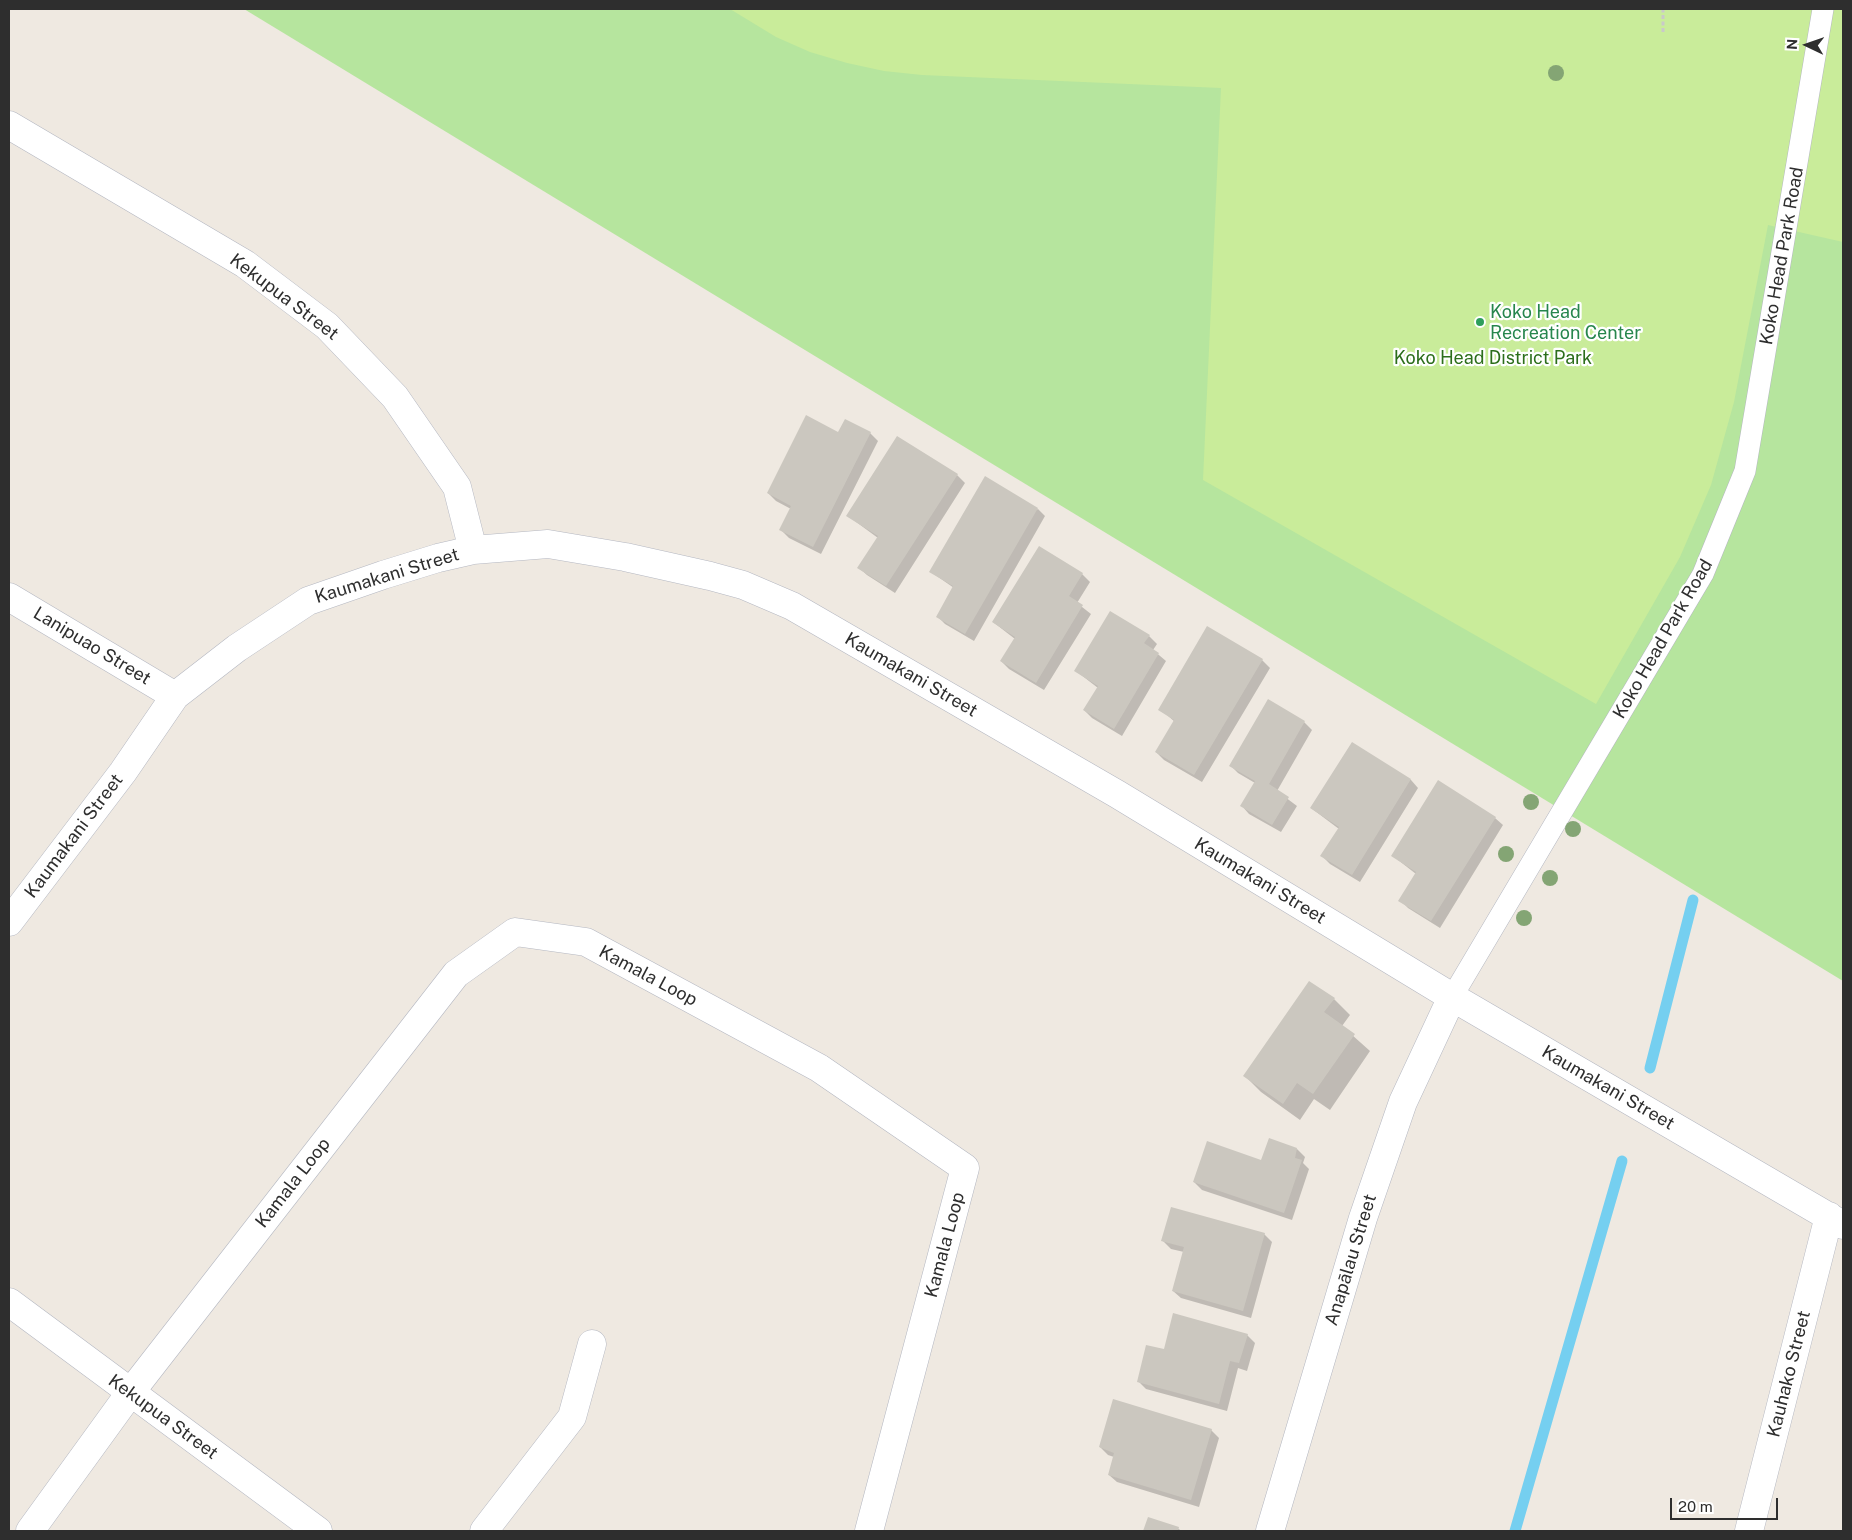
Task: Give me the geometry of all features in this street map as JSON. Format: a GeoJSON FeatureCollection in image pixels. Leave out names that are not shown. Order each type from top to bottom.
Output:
{"type":"FeatureCollection","features":[{"type":"Feature","properties":{"kind":"street","name":"Kekupua Street"},"geometry":{"type":"LineString","coordinates":[[9,124],[245,264],[327,326],[396,396],[457,487],[473,550]]}},
{"type":"Feature","properties":{"kind":"street","name":"Kaumakani Street"},"geometry":{"type":"LineString","coordinates":[[9,922],[123,772],[174,696],[237,648],[308,601],[438,558],[473,550],[548,544],[625,557],[743,585],[792,606],[1117,794],[1452,997],[1836,1220]]}},
{"type":"Feature","properties":{"kind":"street","name":"Lanipuao Street"},"geometry":{"type":"LineString","coordinates":[[9,597],[174,696]]}},
{"type":"Feature","properties":{"kind":"street","name":"Kamala Loop"},"geometry":{"type":"LineString","coordinates":[[130,1393],[456,974],[515,932],[586,942],[819,1068],[965,1168],[869,1531]]}},
{"type":"Feature","properties":{"kind":"street","name":"Anapālau Street"},"geometry":{"type":"LineString","coordinates":[[1270,1531],[1363,1218],[1403,1102],[1452,997]]}},
{"type":"Feature","properties":{"kind":"street","name":"Kauhako Street"},"geometry":{"type":"LineString","coordinates":[[1749,1531],[1836,1220]]}},
{"type":"Feature","properties":{"kind":"street","name":"Kekupua Street"},"geometry":{"type":"LineString","coordinates":[[9,1302],[318,1531]]}},
{"type":"Feature","properties":{"kind":"street"},"geometry":{"type":"LineString","coordinates":[[484,1531],[572,1416],[592,1344]]}},
{"type":"Feature","properties":{"kind":"street"},"geometry":{"type":"LineString","coordinates":[[30,1531],[130,1393]]}},
{"type":"Feature","properties":{"kind":"lane","name":"Koko Head Park Road"},"geometry":{"type":"LineString","coordinates":[[1452,997],[1703,574],[1745,471],[1824,9]]}},
{"type":"Feature","properties":{"kind":"path"},"geometry":{"type":"LineString","coordinates":[[1663,9],[1663,32]]}},
{"type":"Feature","properties":{"kind":"green space","name":"Koko Head District Park"},"geometry":{"type":"Polygon","coordinates":[[[244,9],[1843,9],[1843,981],[244,9]]]}},
{"type":"Feature","properties":{"kind":"green space","name":"Koko Head Recreation Center"},"geometry":{"type":"Polygon","coordinates":[[[730,9],[1843,9],[1843,242],[1768,225],[1734,402],[1711,485],[1680,557],[1596,704],[1203,480],[1221,88],[922,75],[884,71],[810,52],[776,37],[730,9]]]}},
{"type":"Feature","properties":{"kind":"building"},"geometry":{"type":"Polygon","coordinates":[[[806,415],[838,432],[845,419],[871,432],[813,547],[779,530],[791,506],[767,493],[806,415]]]}},
{"type":"Feature","properties":{"kind":"building"},"geometry":{"type":"Polygon","coordinates":[[[897,436],[958,474],[886,586],[857,568],[878,536],[846,516],[897,436]]]}},
{"type":"Feature","properties":{"kind":"building"},"geometry":{"type":"Polygon","coordinates":[[[985,476],[1038,508],[965,634],[936,617],[953,586],[929,572],[985,476]]]}},
{"type":"Feature","properties":{"kind":"building"},"geometry":{"type":"Polygon","coordinates":[[[1039,546],[1083,573],[1069,596],[1083,605],[1036,683],[1000,661],[1015,637],[992,622],[1039,546]]]}},
{"type":"Feature","properties":{"kind":"building"},"geometry":{"type":"Polygon","coordinates":[[[1110,611],[1150,635],[1144,643],[1159,653],[1114,729],[1083,710],[1098,686],[1074,671],[1110,611]]]}},
{"type":"Feature","properties":{"kind":"building"},"geometry":{"type":"Polygon","coordinates":[[[1207,626],[1263,659],[1194,775],[1155,752],[1174,720],[1158,710],[1207,626]]]}},
{"type":"Feature","properties":{"kind":"building"},"geometry":{"type":"Polygon","coordinates":[[[1268,699],[1305,721],[1269,784],[1289,797],[1272,825],[1240,806],[1255,781],[1229,766],[1268,699]]]}},
{"type":"Feature","properties":{"kind":"building"},"geometry":{"type":"Polygon","coordinates":[[[1352,742],[1411,779],[1352,875],[1320,856],[1339,827],[1310,808],[1352,742]]]}},
{"type":"Feature","properties":{"kind":"building"},"geometry":{"type":"Polygon","coordinates":[[[1438,780],[1496,817],[1431,921],[1398,901],[1416,872],[1391,856],[1438,780]]]}},
{"type":"Feature","properties":{"kind":"building"},"geometry":{"type":"Polygon","coordinates":[[[1309,981],[1335,998],[1324,1012],[1355,1034],[1313,1094],[1297,1083],[1283,1104],[1243,1076],[1309,981]]]}},
{"type":"Feature","properties":{"kind":"building"},"geometry":{"type":"Polygon","coordinates":[[[1269,1138],[1297,1148],[1295,1158],[1302,1160],[1284,1213],[1193,1182],[1207,1141],[1261,1160],[1269,1138]]]}},
{"type":"Feature","properties":{"kind":"building"},"geometry":{"type":"Polygon","coordinates":[[[1171,1207],[1265,1233],[1243,1311],[1172,1291],[1184,1247],[1161,1241],[1171,1207]]]}},
{"type":"Feature","properties":{"kind":"building"},"geometry":{"type":"Polygon","coordinates":[[[1173,1313],[1248,1334],[1239,1363],[1230,1361],[1219,1404],[1137,1382],[1146,1345],[1164,1349],[1173,1313]]]}},
{"type":"Feature","properties":{"kind":"building"},"geometry":{"type":"Polygon","coordinates":[[[1113,1399],[1212,1429],[1191,1500],[1108,1475],[1114,1453],[1099,1447],[1113,1399]]]}},
{"type":"Feature","properties":{"kind":"building"},"geometry":{"type":"Polygon","coordinates":[[[1148,1517],[1179,1527],[1178,1531],[1143,1531],[1148,1517]]]}},
{"type":"Feature","properties":{"kind":"waterway"},"geometry":{"type":"LineString","coordinates":[[1650,1068],[1693,900]]}},
{"type":"Feature","properties":{"kind":"waterway"},"geometry":{"type":"LineString","coordinates":[[1515,1531],[1622,1161]]}},
{"type":"Feature","properties":{"kind":"place","name":"Koko Head Recreation Center"},"geometry":{"type":"Point","coordinates":[1480,322]}}]}
